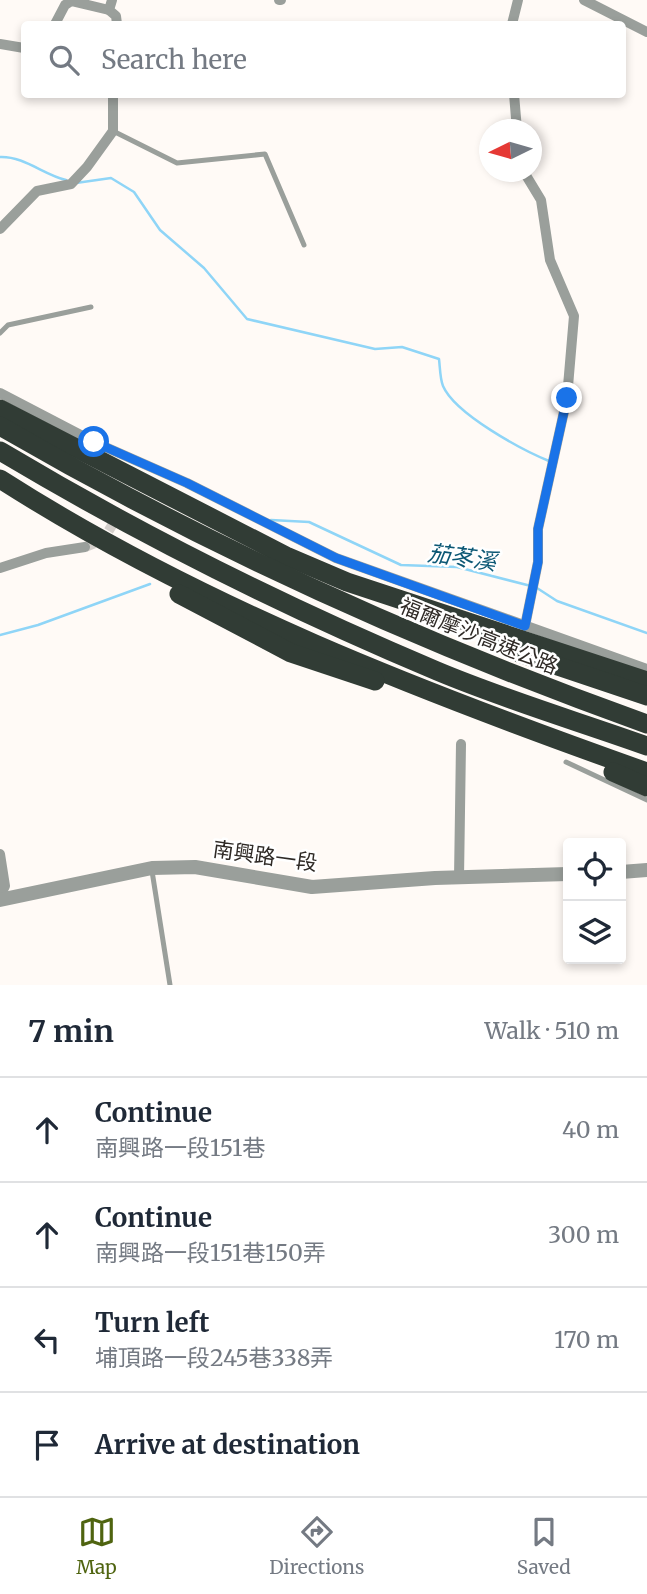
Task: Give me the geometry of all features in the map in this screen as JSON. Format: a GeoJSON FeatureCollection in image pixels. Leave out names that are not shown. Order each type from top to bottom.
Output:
{"type":"FeatureCollection","features":[{"type":"Feature","properties":{"kind":"highway"},"geometry":{"type":"LineString","coordinates":[[0,409],[234,531],[418,614],[517,652],[647,696]]}},
{"type":"Feature","properties":{"kind":"highway","name":"福爾摩沙高速公路"},"geometry":{"type":"LineString","coordinates":[[0,426],[229,550],[340,602],[497,670],[647,724]]}},
{"type":"Feature","properties":{"kind":"highway"},"geometry":{"type":"LineString","coordinates":[[0,452],[103,509],[310,614],[437,671],[551,714],[647,746]]}},
{"type":"Feature","properties":{"kind":"highway"},"geometry":{"type":"LineString","coordinates":[[0,480],[106,545],[158,582],[291,653],[444,704],[647,787]]}},
{"type":"Feature","properties":{"kind":"highway"},"geometry":{"type":"LineString","coordinates":[[106,545],[212,597],[367,665],[647,772]]}},
{"type":"Feature","properties":{"kind":"highway"},"geometry":{"type":"LineString","coordinates":[[347,582],[647,681]]}},
{"type":"Feature","properties":{"kind":"highway"},"geometry":{"type":"LineString","coordinates":[[612,771],[647,782]]}},
{"type":"Feature","properties":{"kind":"street"},"geometry":{"type":"LineString","coordinates":[[513,21],[518,0]]}},
{"type":"Feature","properties":{"kind":"street"},"geometry":{"type":"LineString","coordinates":[[584,0],[625,21]]}},
{"type":"Feature","properties":{"kind":"street"},"geometry":{"type":"LineString","coordinates":[[57,21],[65,5],[72,1],[111,5]]}},
{"type":"Feature","properties":{"kind":"street"},"geometry":{"type":"LineString","coordinates":[[626,21],[647,32]]}},
{"type":"Feature","properties":{"kind":"street"},"geometry":{"type":"LineString","coordinates":[[0,44],[21,48]]}},
{"type":"Feature","properties":{"kind":"street"},"geometry":{"type":"LineString","coordinates":[[0,229],[37,191],[74,181],[113,131],[113,98]]}},
{"type":"Feature","properties":{"kind":"street"},"geometry":{"type":"LineString","coordinates":[[514,98],[516,119]]}},
{"type":"Feature","properties":{"kind":"street"},"geometry":{"type":"LineString","coordinates":[[525,626],[536,577],[538,529],[567,398],[574,316],[550,260],[541,200],[530,182]]}},
{"type":"Feature","properties":{"kind":"street"},"geometry":{"type":"LineString","coordinates":[[0,393],[336,558],[647,669]]}},
{"type":"Feature","properties":{"kind":"street"},"geometry":{"type":"LineString","coordinates":[[0,568],[46,553],[85,547]]}},
{"type":"Feature","properties":{"kind":"street"},"geometry":{"type":"LineString","coordinates":[[458,878],[461,744]]}},
{"type":"Feature","properties":{"kind":"street"},"geometry":{"type":"LineString","coordinates":[[0,854],[5,886],[0,898]]}},
{"type":"Feature","properties":{"kind":"street","name":"南興路一段"},"geometry":{"type":"LineString","coordinates":[[0,898],[152,868],[195,867],[312,887],[563,874]]}},
{"type":"Feature","properties":{"kind":"street"},"geometry":{"type":"LineString","coordinates":[[626,872],[647,870]]}},
{"type":"Feature","properties":{"kind":"lane"},"geometry":{"type":"LineString","coordinates":[[113,131],[177,163],[265,154],[304,246]]}},
{"type":"Feature","properties":{"kind":"lane"},"geometry":{"type":"LineString","coordinates":[[0,332],[8,325],[91,307]]}},
{"type":"Feature","properties":{"kind":"lane"},"geometry":{"type":"LineString","coordinates":[[566,762],[647,800]]}},
{"type":"Feature","properties":{"kind":"lane"},"geometry":{"type":"LineString","coordinates":[[152,868],[170,985]]}},
{"type":"Feature","properties":{"kind":"waterway"},"geometry":{"type":"LineString","coordinates":[[0,157],[17,159],[66,180]]}},
{"type":"Feature","properties":{"kind":"waterway"},"geometry":{"type":"LineString","coordinates":[[76,183],[111,178],[134,192],[160,230],[204,268],[247,319],[375,349],[402,347],[439,359],[443,386],[461,408],[490,430],[549,461]]}},
{"type":"Feature","properties":{"kind":"waterway","name":"茄苳溪"},"geometry":{"type":"LineString","coordinates":[[271,520],[309,522],[401,565],[457,567],[531,586]]}},
{"type":"Feature","properties":{"kind":"waterway","name":"茄苳溪"},"geometry":{"type":"LineString","coordinates":[[0,635],[38,625],[150,584]]}},
{"type":"Feature","properties":{"kind":"waterway","name":"茄苳溪"},"geometry":{"type":"LineString","coordinates":[[537,588],[557,601],[647,633]]}},
{"type":"Feature","properties":{"kind":"tunnel"},"geometry":{"type":"LineString","coordinates":[[85,547],[103,540],[130,496]]}},
{"type":"Feature","properties":{"kind":"route"},"geometry":{"type":"LineString","coordinates":[[94,442],[187,483],[336,558],[525,626],[538,562],[538,529],[567,398]]}}]}
